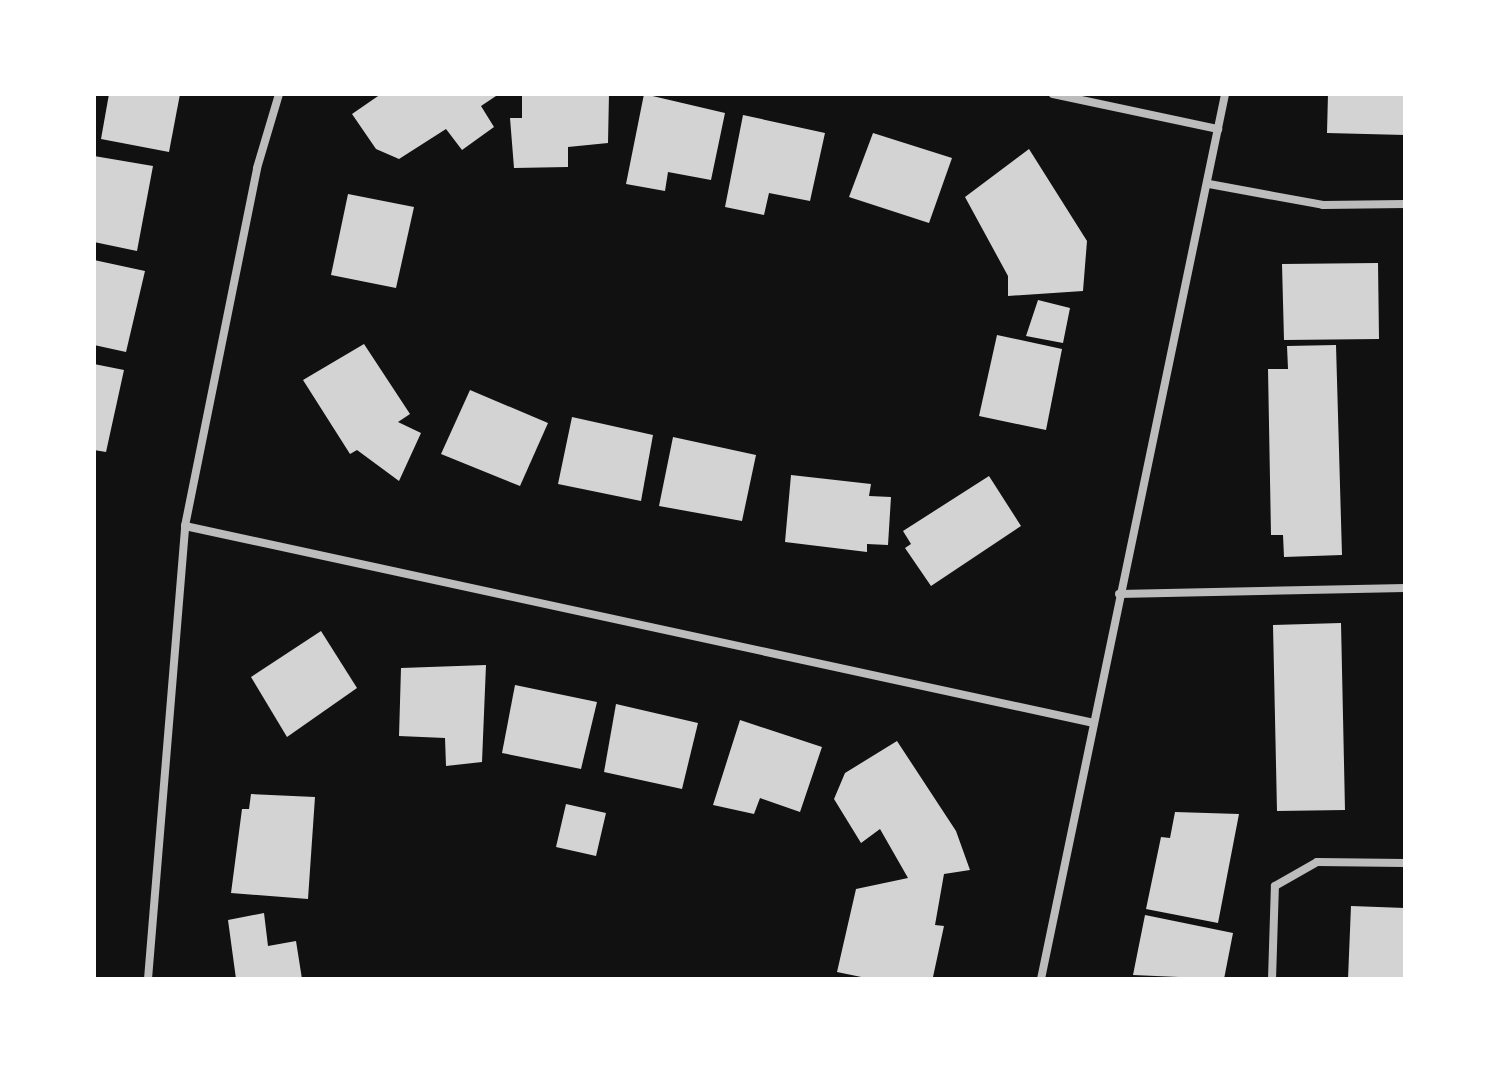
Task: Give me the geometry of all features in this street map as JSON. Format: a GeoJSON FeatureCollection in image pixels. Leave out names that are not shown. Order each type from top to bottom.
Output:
{"type":"FeatureCollection","features":[{"type":"Feature","properties":{"kind":"street"},"geometry":{"type":"LineString","coordinates":[[148,979],[185,526],[257,168],[279,94]]}},
{"type":"Feature","properties":{"kind":"street"},"geometry":{"type":"LineString","coordinates":[[1053,94],[1218,129]]}},
{"type":"Feature","properties":{"kind":"street"},"geometry":{"type":"LineString","coordinates":[[1041,979],[1119,594],[1209,184],[1225,94]]}},
{"type":"Feature","properties":{"kind":"street"},"geometry":{"type":"LineString","coordinates":[[1209,184],[1323,205],[1405,204]]}},
{"type":"Feature","properties":{"kind":"street"},"geometry":{"type":"LineString","coordinates":[[185,526],[1094,723]]}},
{"type":"Feature","properties":{"kind":"street"},"geometry":{"type":"LineString","coordinates":[[1119,594],[1405,588]]}},
{"type":"Feature","properties":{"kind":"street"},"geometry":{"type":"LineString","coordinates":[[1272,979],[1275,886],[1317,862],[1405,863]]}},
{"type":"Feature","properties":{"kind":"building"},"geometry":{"type":"Polygon","coordinates":[[[109,94],[180,94],[169,152],[101,139],[109,94]]]}},
{"type":"Feature","properties":{"kind":"building"},"geometry":{"type":"Polygon","coordinates":[[[381,94],[499,94],[481,106],[494,127],[462,150],[446,129],[399,159],[376,149],[352,114],[381,94]]]}},
{"type":"Feature","properties":{"kind":"building"},"geometry":{"type":"Polygon","coordinates":[[[522,94],[609,94],[608,143],[568,147],[568,167],[514,168],[510,118],[522,118],[522,94]]]}},
{"type":"Feature","properties":{"kind":"building"},"geometry":{"type":"Polygon","coordinates":[[[644,94],[725,113],[711,180],[668,172],[665,191],[626,184],[644,94]]]}},
{"type":"Feature","properties":{"kind":"building"},"geometry":{"type":"Polygon","coordinates":[[[1328,94],[1405,94],[1405,135],[1327,133],[1328,94]]]}},
{"type":"Feature","properties":{"kind":"building"},"geometry":{"type":"Polygon","coordinates":[[[743,115],[825,133],[810,201],[769,193],[764,215],[725,207],[743,115]]]}},
{"type":"Feature","properties":{"kind":"building"},"geometry":{"type":"Polygon","coordinates":[[[873,133],[952,158],[929,223],[849,197],[873,133]]]}},
{"type":"Feature","properties":{"kind":"building"},"geometry":{"type":"Polygon","coordinates":[[[1029,149],[1087,241],[1083,291],[1008,296],[1008,276],[965,197],[1029,149]]]}},
{"type":"Feature","properties":{"kind":"building"},"geometry":{"type":"Polygon","coordinates":[[[94,156],[153,166],[137,251],[94,242],[94,156]]]}},
{"type":"Feature","properties":{"kind":"building"},"geometry":{"type":"Polygon","coordinates":[[[348,194],[414,207],[396,288],[331,275],[348,194]]]}},
{"type":"Feature","properties":{"kind":"building"},"geometry":{"type":"Polygon","coordinates":[[[94,260],[145,271],[126,352],[94,345],[94,260]]]}},
{"type":"Feature","properties":{"kind":"building"},"geometry":{"type":"Polygon","coordinates":[[[1378,263],[1379,339],[1284,340],[1282,264],[1378,263]]]}},
{"type":"Feature","properties":{"kind":"building"},"geometry":{"type":"Polygon","coordinates":[[[1038,300],[1070,308],[1063,343],[1026,336],[1038,300]]]}},
{"type":"Feature","properties":{"kind":"building"},"geometry":{"type":"Polygon","coordinates":[[[997,335],[1062,349],[1046,430],[979,416],[997,335]]]}},
{"type":"Feature","properties":{"kind":"building"},"geometry":{"type":"Polygon","coordinates":[[[364,344],[410,414],[398,422],[421,433],[399,481],[357,450],[350,454],[303,380],[364,344]]]}},
{"type":"Feature","properties":{"kind":"building"},"geometry":{"type":"Polygon","coordinates":[[[1336,345],[1342,555],[1284,557],[1283,535],[1271,535],[1268,369],[1288,369],[1287,346],[1336,345]]]}},
{"type":"Feature","properties":{"kind":"building"},"geometry":{"type":"Polygon","coordinates":[[[94,364],[124,370],[106,452],[94,450],[94,364]]]}},
{"type":"Feature","properties":{"kind":"building"},"geometry":{"type":"Polygon","coordinates":[[[470,390],[548,423],[520,486],[441,454],[470,390]]]}},
{"type":"Feature","properties":{"kind":"building"},"geometry":{"type":"Polygon","coordinates":[[[572,417],[653,435],[641,501],[558,484],[572,417]]]}},
{"type":"Feature","properties":{"kind":"building"},"geometry":{"type":"Polygon","coordinates":[[[673,437],[756,455],[742,521],[659,506],[673,437]]]}},
{"type":"Feature","properties":{"kind":"building"},"geometry":{"type":"Polygon","coordinates":[[[791,475],[871,484],[869,496],[891,497],[888,545],[867,544],[867,552],[785,542],[791,475]]]}},
{"type":"Feature","properties":{"kind":"building"},"geometry":{"type":"Polygon","coordinates":[[[989,476],[1021,526],[931,586],[905,548],[911,544],[903,531],[989,476]]]}},
{"type":"Feature","properties":{"kind":"building"},"geometry":{"type":"Polygon","coordinates":[[[1341,623],[1345,810],[1277,811],[1273,625],[1341,623]]]}},
{"type":"Feature","properties":{"kind":"building"},"geometry":{"type":"Polygon","coordinates":[[[321,631],[357,688],[287,737],[251,677],[321,631]]]}},
{"type":"Feature","properties":{"kind":"building"},"geometry":{"type":"Polygon","coordinates":[[[486,665],[482,762],[446,766],[445,738],[399,736],[401,668],[486,665]]]}},
{"type":"Feature","properties":{"kind":"building"},"geometry":{"type":"Polygon","coordinates":[[[515,685],[597,702],[581,769],[502,753],[515,685]]]}},
{"type":"Feature","properties":{"kind":"building"},"geometry":{"type":"Polygon","coordinates":[[[616,704],[698,723],[682,789],[604,772],[616,704]]]}},
{"type":"Feature","properties":{"kind":"building"},"geometry":{"type":"Polygon","coordinates":[[[740,720],[822,747],[800,812],[760,798],[754,814],[713,805],[740,720]]]}},
{"type":"Feature","properties":{"kind":"building"},"geometry":{"type":"Polygon","coordinates":[[[897,741],[956,831],[970,870],[944,874],[935,925],[944,926],[933,977],[924,979],[871,979],[837,972],[856,889],[908,878],[880,829],[861,843],[834,799],[845,773],[897,741]]]}},
{"type":"Feature","properties":{"kind":"building"},"geometry":{"type":"Polygon","coordinates":[[[251,794],[315,797],[308,899],[231,893],[242,809],[249,809],[251,794]]]}},
{"type":"Feature","properties":{"kind":"building"},"geometry":{"type":"Polygon","coordinates":[[[566,804],[606,813],[596,856],[556,847],[566,804]]]}},
{"type":"Feature","properties":{"kind":"building"},"geometry":{"type":"Polygon","coordinates":[[[1175,812],[1239,814],[1218,923],[1146,909],[1161,837],[1170,838],[1175,812]]]}},
{"type":"Feature","properties":{"kind":"building"},"geometry":{"type":"Polygon","coordinates":[[[1351,906],[1405,908],[1405,979],[1348,979],[1351,906]]]}},
{"type":"Feature","properties":{"kind":"building"},"geometry":{"type":"Polygon","coordinates":[[[264,913],[268,946],[296,941],[302,979],[236,979],[228,920],[264,913]]]}},
{"type":"Feature","properties":{"kind":"building"},"geometry":{"type":"Polygon","coordinates":[[[1145,915],[1233,933],[1224,979],[1133,975],[1145,915]]]}}]}
